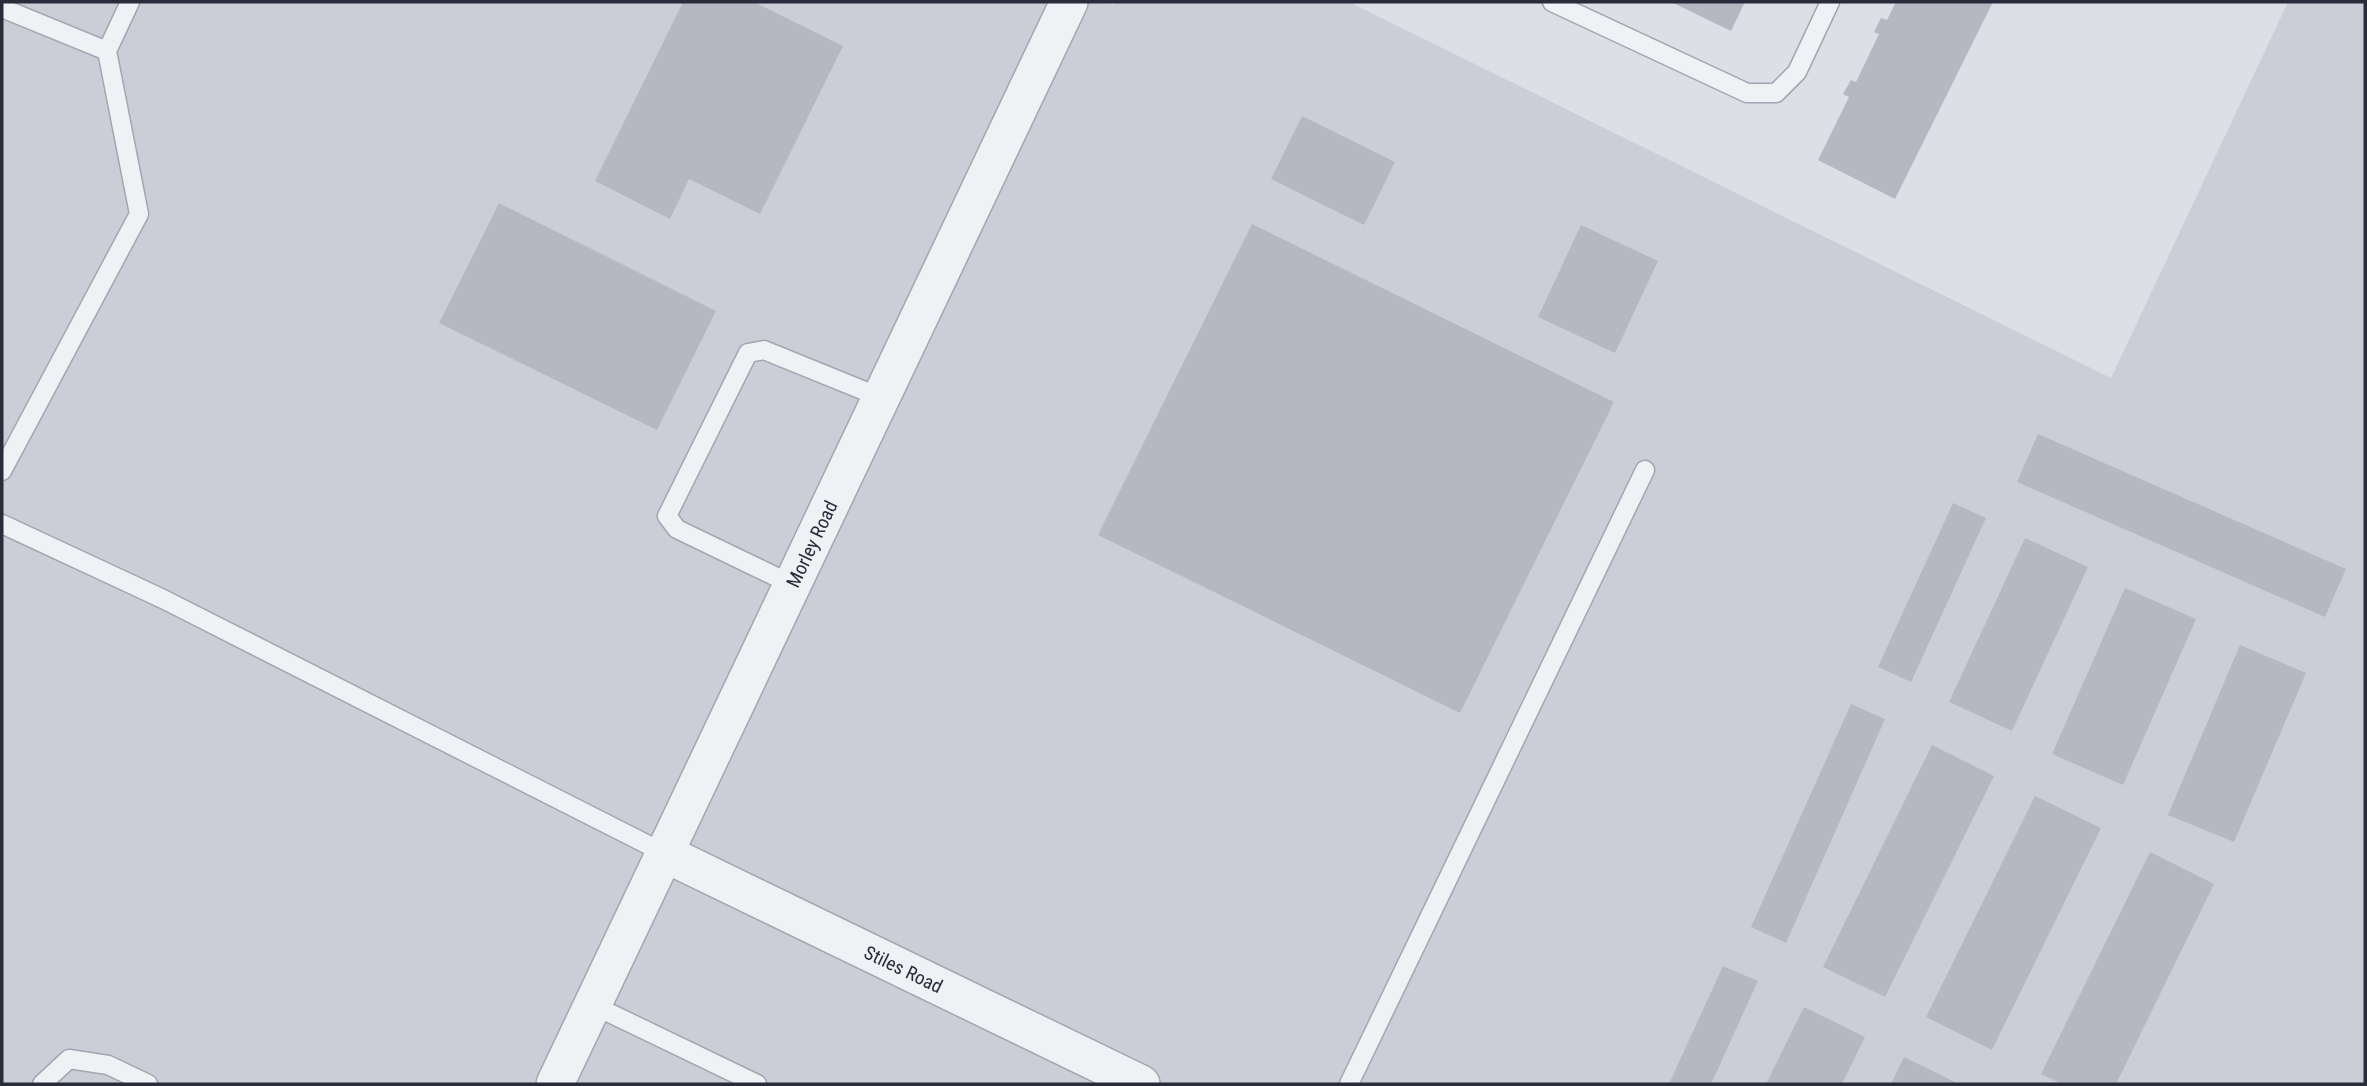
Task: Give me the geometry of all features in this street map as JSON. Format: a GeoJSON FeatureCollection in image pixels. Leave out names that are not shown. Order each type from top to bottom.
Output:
{"type":"FeatureCollection","features":[{"type":"Feature","properties":{"kind":"street","name":"Morley Road"},"geometry":{"type":"LineString","coordinates":[[555,1084],[1069,2]]}},
{"type":"Feature","properties":{"kind":"street","name":"Stiles Road"},"geometry":{"type":"LineString","coordinates":[[666,854],[1141,1084]]}},
{"type":"Feature","properties":{"kind":"lane"},"geometry":{"type":"LineString","coordinates":[[2,471],[139,214],[107,51],[130,2]]}},
{"type":"Feature","properties":{"kind":"lane"},"geometry":{"type":"LineString","coordinates":[[1552,2],[1747,93],[1776,93],[1797,72],[1830,2]]}},
{"type":"Feature","properties":{"kind":"lane"},"geometry":{"type":"LineString","coordinates":[[2,8],[107,51]]}},
{"type":"Feature","properties":{"kind":"lane"},"geometry":{"type":"LineString","coordinates":[[793,585],[677,529],[667,516],[748,353],[764,350],[882,398]]}},
{"type":"Feature","properties":{"kind":"lane"},"geometry":{"type":"LineString","coordinates":[[1349,1084],[1645,470]]}},
{"type":"Feature","properties":{"kind":"lane"},"geometry":{"type":"LineString","coordinates":[[2,524],[163,599],[666,854]]}},
{"type":"Feature","properties":{"kind":"lane"},"geometry":{"type":"LineString","coordinates":[[593,1005],[757,1084]]}},
{"type":"Feature","properties":{"kind":"lane"},"geometry":{"type":"LineString","coordinates":[[42,1084],[69,1059],[108,1065],[148,1084]]}},
{"type":"Feature","properties":{"kind":"shaded area"},"geometry":{"type":"Polygon","coordinates":[[[2,2],[1107,2],[1113,5],[1115,2],[1349,2],[2111,378],[2288,2],[2365,2],[2365,1084],[2,1084],[2,2]]]}},
{"type":"Feature","properties":{"kind":"building"},"geometry":{"type":"Polygon","coordinates":[[[683,2],[754,2],[843,46],[760,214],[689,179],[670,219],[595,181],[683,2]]]}},
{"type":"Feature","properties":{"kind":"building"},"geometry":{"type":"Polygon","coordinates":[[[1671,2],[1745,2],[1731,31],[1671,2]]]}},
{"type":"Feature","properties":{"kind":"building"},"geometry":{"type":"Polygon","coordinates":[[[1896,2],[1993,2],[1895,199],[1818,160],[1849,97],[1843,94],[1851,80],[1856,82],[1879,34],[1874,32],[1881,18],[1887,20],[1896,2]]]}},
{"type":"Feature","properties":{"kind":"building"},"geometry":{"type":"Polygon","coordinates":[[[1302,116],[1395,162],[1364,225],[1271,179],[1302,116]]]}},
{"type":"Feature","properties":{"kind":"building"},"geometry":{"type":"Polygon","coordinates":[[[499,203],[716,311],[657,430],[439,323],[499,203]]]}},
{"type":"Feature","properties":{"kind":"building"},"geometry":{"type":"Polygon","coordinates":[[[1252,224],[1614,402],[1460,713],[1098,535],[1252,224]]]}},
{"type":"Feature","properties":{"kind":"building"},"geometry":{"type":"Polygon","coordinates":[[[1581,225],[1658,261],[1615,353],[1538,317],[1581,225]]]}},
{"type":"Feature","properties":{"kind":"building"},"geometry":{"type":"Polygon","coordinates":[[[2038,434],[2346,569],[2325,617],[2017,482],[2038,434]]]}},
{"type":"Feature","properties":{"kind":"building"},"geometry":{"type":"Polygon","coordinates":[[[1953,503],[1986,518],[1911,682],[1878,667],[1953,503]]]}},
{"type":"Feature","properties":{"kind":"building"},"geometry":{"type":"Polygon","coordinates":[[[2025,538],[2088,567],[2012,731],[1949,702],[2025,538]]]}},
{"type":"Feature","properties":{"kind":"building"},"geometry":{"type":"Polygon","coordinates":[[[2125,588],[2196,619],[2123,785],[2052,754],[2125,588]]]}},
{"type":"Feature","properties":{"kind":"building"},"geometry":{"type":"Polygon","coordinates":[[[2240,645],[2306,673],[2234,842],[2168,815],[2240,645]]]}},
{"type":"Feature","properties":{"kind":"building"},"geometry":{"type":"Polygon","coordinates":[[[1851,704],[1885,719],[1786,943],[1751,927],[1851,704]]]}},
{"type":"Feature","properties":{"kind":"building"},"geometry":{"type":"Polygon","coordinates":[[[1932,745],[1994,776],[1885,997],[1823,967],[1932,745]]]}},
{"type":"Feature","properties":{"kind":"building"},"geometry":{"type":"Polygon","coordinates":[[[2035,796],[2101,828],[1992,1050],[1926,1017],[2035,796]]]}},
{"type":"Feature","properties":{"kind":"building"},"geometry":{"type":"Polygon","coordinates":[[[2150,852],[2214,884],[2116,1084],[2062,1084],[2041,1074],[2150,852]]]}},
{"type":"Feature","properties":{"kind":"building"},"geometry":{"type":"Polygon","coordinates":[[[1723,966],[1758,981],[1711,1084],[1669,1084],[1723,966]]]}},
{"type":"Feature","properties":{"kind":"building"},"geometry":{"type":"Polygon","coordinates":[[[1804,1007],[1865,1037],[1842,1084],[1766,1084],[1804,1007]]]}},
{"type":"Feature","properties":{"kind":"building"},"geometry":{"type":"Polygon","coordinates":[[[1904,1057],[1959,1084],[1891,1084],[1904,1057]]]}}]}
